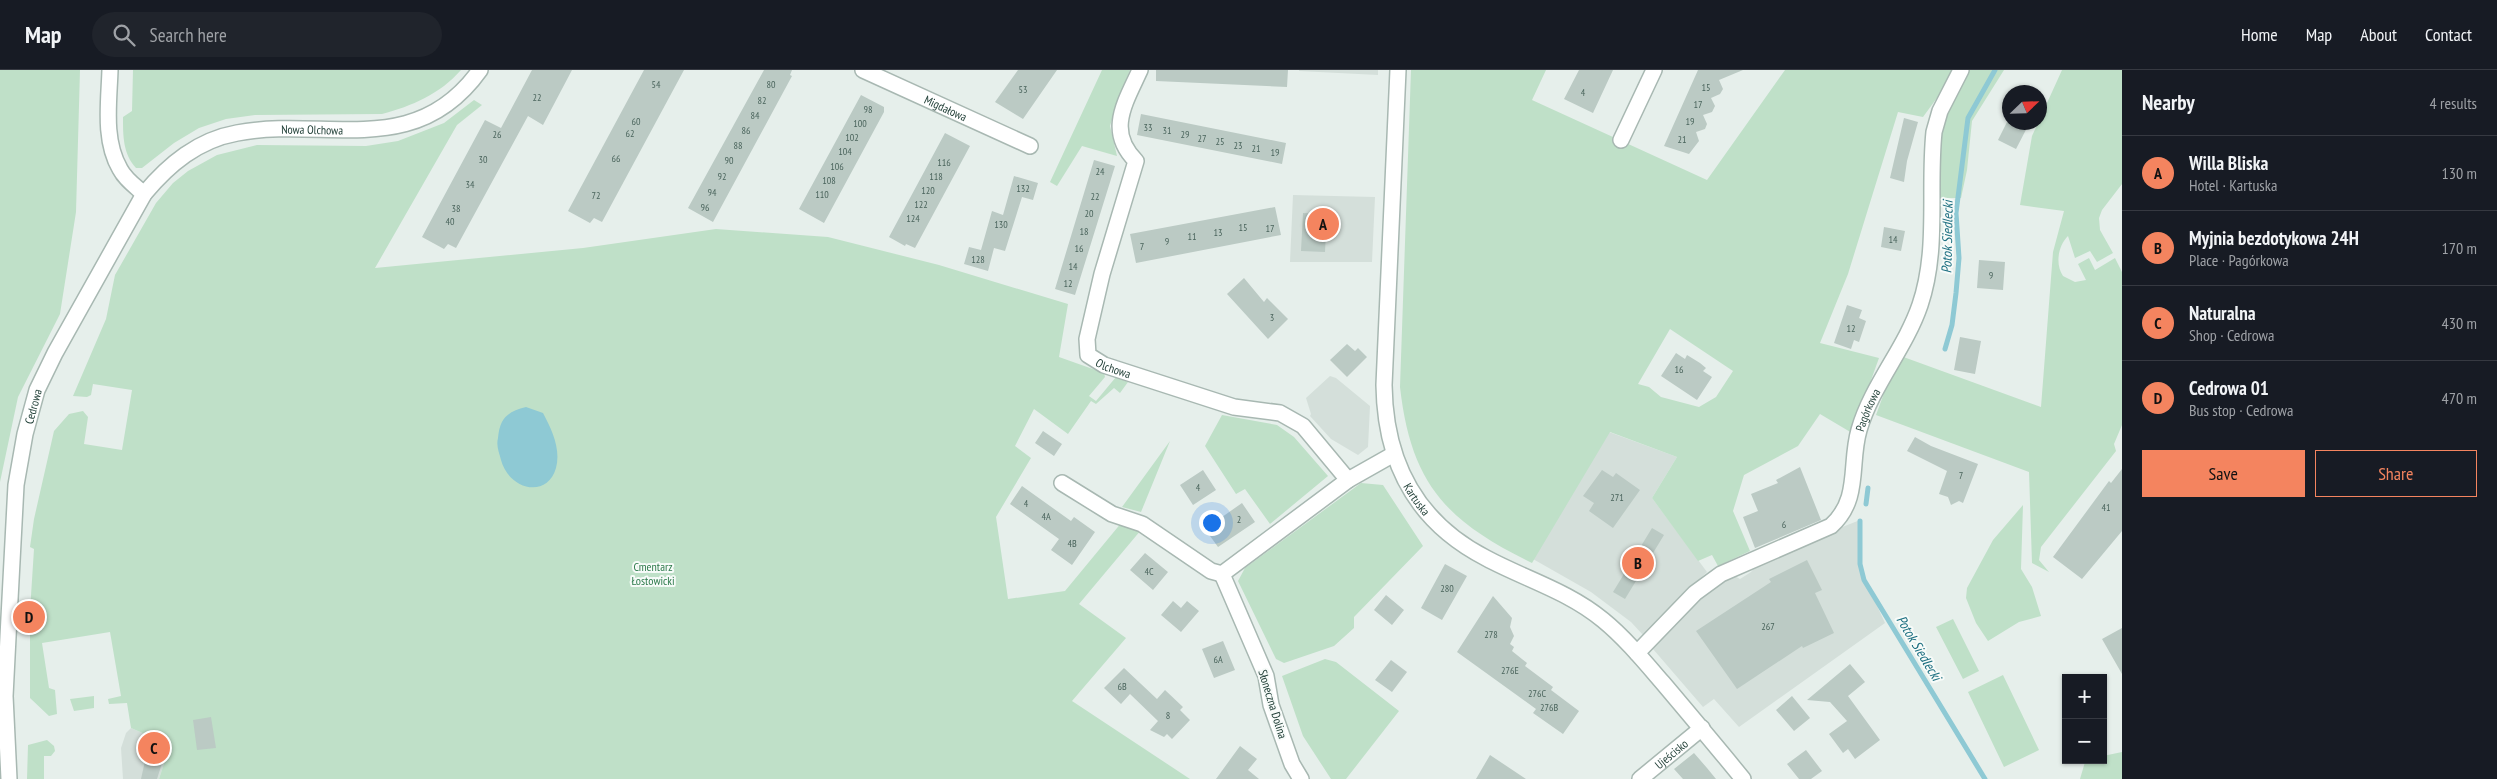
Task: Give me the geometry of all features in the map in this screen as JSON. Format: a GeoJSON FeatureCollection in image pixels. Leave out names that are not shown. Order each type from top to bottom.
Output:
{"type":"FeatureCollection","features":[{"type":"Feature","properties":{"kind":"street"},"geometry":{"type":"LineString","coordinates":[[110,70],[109,138],[112,153],[126,178],[144,194]]}},
{"type":"Feature","properties":{"kind":"street","name":"Nowa Olchowa"},"geometry":{"type":"LineString","coordinates":[[144,194],[162,172],[178,158],[207,142],[236,133],[262,130],[355,131],[386,129],[405,124],[443,106],[462,92],[480,70]]}},
{"type":"Feature","properties":{"kind":"street","name":"Migdałowa"},"geometry":{"type":"LineString","coordinates":[[863,70],[1030,146]]}},
{"type":"Feature","properties":{"kind":"street","name":"Olchowa"},"geometry":{"type":"LineString","coordinates":[[1140,70],[1119,125],[1122,143],[1136,161],[1102,274],[1087,340],[1088,355],[1104,365],[1234,407],[1280,413],[1303,426],[1348,480]]}},
{"type":"Feature","properties":{"kind":"street","name":"Kartuska"},"geometry":{"type":"LineString","coordinates":[[1398,70],[1384,385],[1386,419],[1394,454],[1413,494],[1426,512],[1444,530],[1486,558],[1588,608],[1604,621],[1637,653],[1743,779]]}},
{"type":"Feature","properties":{"kind":"street"},"geometry":{"type":"LineString","coordinates":[[1621,140],[1654,70]]}},
{"type":"Feature","properties":{"kind":"street","name":"Pagórkowa"},"geometry":{"type":"LineString","coordinates":[[1637,653],[1695,593],[1720,574],[1831,526],[1838,519],[1852,494],[1858,432],[1877,386],[1904,343],[1920,304],[1930,265],[1934,132],[1940,111],[1961,70]]}},
{"type":"Feature","properties":{"kind":"street","name":"Cedrowa"},"geometry":{"type":"LineString","coordinates":[[9,779],[5,696],[7,647],[16,485],[25,434],[38,390],[55,353],[144,194]]}},
{"type":"Feature","properties":{"kind":"street"},"geometry":{"type":"LineString","coordinates":[[1062,483],[1112,514],[1142,524],[1211,570],[1222,574],[1348,480],[1394,454]]}},
{"type":"Feature","properties":{"kind":"street","name":"Słoneczna Dolina"},"geometry":{"type":"LineString","coordinates":[[1222,574],[1266,676],[1270,705],[1292,764],[1301,779]]}},
{"type":"Feature","properties":{"kind":"street","name":"Ujeścisko"},"geometry":{"type":"LineString","coordinates":[[1640,779],[1702,728]]}},
{"type":"Feature","properties":{"kind":"shaded area"},"geometry":{"type":"Polygon","coordinates":[[[1378,70],[1378,75],[1299,71],[1378,70]]]}},
{"type":"Feature","properties":{"kind":"shaded area"},"geometry":{"type":"Polygon","coordinates":[[[1293,195],[1375,197],[1372,262],[1290,262],[1293,195]]]}},
{"type":"Feature","properties":{"kind":"shaded area"},"geometry":{"type":"Polygon","coordinates":[[[1330,376],[1336,378],[1370,406],[1368,447],[1358,455],[1331,439],[1310,416],[1306,398],[1330,376]]]}},
{"type":"Feature","properties":{"kind":"shaded area"},"geometry":{"type":"Polygon","coordinates":[[[1609,432],[1677,457],[1652,498],[1707,572],[1643,635],[1631,622],[1591,592],[1533,559],[1609,432]]]}},
{"type":"Feature","properties":{"kind":"shaded area"},"geometry":{"type":"Polygon","coordinates":[[[1860,520],[1858,565],[1885,623],[1739,727],[1714,699],[1703,707],[1653,649],[1659,640],[1703,594],[1731,574],[1740,579],[1751,572],[1762,559],[1860,520]]]}},
{"type":"Feature","properties":{"kind":"shaded area"},"geometry":{"type":"Polygon","coordinates":[[[131,728],[170,745],[159,779],[123,779],[121,748],[126,733],[131,728]]]}},
{"type":"Feature","properties":{"kind":"green space"},"geometry":{"type":"Polygon","coordinates":[[[0,70],[80,70],[76,212],[60,314],[18,397],[0,482],[0,70]]]}},
{"type":"Feature","properties":{"kind":"green space"},"geometry":{"type":"Polygon","coordinates":[[[133,70],[461,70],[444,86],[425,98],[382,114],[255,115],[226,119],[199,128],[174,143],[142,168],[136,168],[128,157],[123,131],[123,117],[132,111],[133,70]]]}},
{"type":"Feature","properties":{"kind":"green space"},"geometry":{"type":"Polygon","coordinates":[[[1102,70],[1130,70],[1118,99],[1110,126],[1117,156],[1082,146],[1057,186],[1050,182],[1102,70]]]}},
{"type":"Feature","properties":{"kind":"green space"},"geometry":{"type":"Polygon","coordinates":[[[1411,70],[1546,70],[1532,100],[1707,180],[1785,70],[1952,70],[1942,91],[1923,117],[1898,112],[1848,274],[1820,343],[1879,358],[1852,433],[1820,414],[1798,446],[1744,475],[1733,511],[1750,551],[1718,566],[1712,555],[1698,561],[1652,498],[1677,457],[1610,432],[1532,563],[1477,531],[1455,514],[1438,496],[1424,474],[1413,450],[1405,421],[1400,387],[1411,70]],[[1670,329],[1638,384],[1649,387],[1661,397],[1699,407],[1716,397],[1733,371],[1670,329]]]}},
{"type":"Feature","properties":{"kind":"green space"},"geometry":{"type":"Polygon","coordinates":[[[1966,70],[2004,70],[1972,121],[1967,170],[1961,198],[1938,198],[1940,137],[1947,108],[1966,70]]]}},
{"type":"Feature","properties":{"kind":"green space"},"geometry":{"type":"Polygon","coordinates":[[[2062,70],[2122,70],[2122,184],[2102,210],[2099,218],[2100,230],[2113,253],[2097,262],[2090,251],[2075,258],[2068,236],[2060,250],[2058,261],[2063,276],[2075,282],[2086,280],[2078,264],[2089,258],[2095,270],[2115,258],[2122,272],[2122,425],[2114,444],[2116,451],[2041,547],[2039,560],[2049,572],[2032,563],[2029,472],[1876,415],[1898,355],[2041,407],[2053,252],[2064,211],[2020,205],[2032,136],[2035,130],[2047,130],[2047,103],[2062,70]]]}},
{"type":"Feature","properties":{"kind":"green space","name":"Cmentarz Łostowicki"},"geometry":{"type":"Polygon","coordinates":[[[474,100],[482,105],[457,125],[375,268],[583,248],[716,229],[828,237],[939,265],[1068,304],[1059,357],[1104,373],[1105,377],[1089,396],[1096,401],[1116,377],[1128,382],[1120,393],[1114,388],[1096,404],[1091,401],[1068,434],[1034,409],[1015,446],[1031,458],[996,517],[1008,599],[1065,591],[1122,522],[1141,530],[1079,604],[1126,638],[1072,701],[1190,779],[159,779],[170,745],[131,728],[127,703],[109,704],[108,699],[121,696],[110,632],[42,643],[49,688],[55,690],[57,714],[49,716],[30,698],[30,611],[34,549],[30,547],[34,519],[54,431],[69,414],[83,411],[88,417],[84,444],[122,450],[132,390],[93,384],[91,395],[87,397],[73,396],[106,319],[115,275],[156,203],[173,183],[188,171],[217,155],[257,145],[366,146],[398,141],[444,123],[474,100]]]}},
{"type":"Feature","properties":{"kind":"green space"},"geometry":{"type":"Polygon","coordinates":[[[1222,415],[1277,425],[1294,437],[1328,476],[1270,524],[1245,489],[1236,494],[1205,446],[1222,415]]]}},
{"type":"Feature","properties":{"kind":"green space"},"geometry":{"type":"Polygon","coordinates":[[[1170,441],[1141,512],[1122,507],[1170,441]]]}},
{"type":"Feature","properties":{"kind":"green space"},"geometry":{"type":"Polygon","coordinates":[[[1361,483],[1383,485],[1423,546],[1354,617],[1354,628],[1334,646],[1284,663],[1276,659],[1238,581],[1245,568],[1361,483]]]}},
{"type":"Feature","properties":{"kind":"green space"},"geometry":{"type":"Polygon","coordinates":[[[2023,505],[2021,569],[2032,587],[2041,616],[2019,622],[1988,641],[1976,623],[1966,598],[1967,588],[1993,540],[2023,505]]]}},
{"type":"Feature","properties":{"kind":"green space"},"geometry":{"type":"Polygon","coordinates":[[[1953,619],[1979,671],[1963,679],[1936,627],[1953,619]]]}},
{"type":"Feature","properties":{"kind":"green space"},"geometry":{"type":"Polygon","coordinates":[[[1325,659],[1336,662],[1399,711],[1346,779],[1331,779],[1303,736],[1282,676],[1325,659]]]}},
{"type":"Feature","properties":{"kind":"green space"},"geometry":{"type":"Polygon","coordinates":[[[2003,675],[2039,750],[2004,767],[1968,692],[2003,675]]]}},
{"type":"Feature","properties":{"kind":"green space"},"geometry":{"type":"Polygon","coordinates":[[[94,696],[94,708],[74,711],[70,699],[94,696]]]}},
{"type":"Feature","properties":{"kind":"green space"},"geometry":{"type":"Polygon","coordinates":[[[47,740],[54,746],[55,751],[51,756],[44,756],[44,779],[27,779],[28,745],[47,740]]]}},
{"type":"Feature","properties":{"kind":"green space"},"geometry":{"type":"Polygon","coordinates":[[[2122,752],[2122,779],[2080,779],[2084,764],[2107,764],[2107,755],[2122,752]]]}},
{"type":"Feature","properties":{"kind":"water"},"geometry":{"type":"Polygon","coordinates":[[[526,407],[543,413],[552,433],[557,454],[556,468],[551,478],[545,484],[537,487],[528,487],[520,484],[505,470],[497,441],[501,425],[506,417],[514,411],[526,407]]]}},
{"type":"Feature","properties":{"kind":"building"},"geometry":{"type":"Polygon","coordinates":[[[532,70],[572,70],[543,125],[528,116],[456,248],[448,244],[444,249],[422,237],[485,120],[501,128],[532,70]]]}},
{"type":"Feature","properties":{"kind":"building"},"geometry":{"type":"Polygon","coordinates":[[[644,70],[684,70],[602,222],[594,218],[590,223],[568,211],[644,70]]]}},
{"type":"Feature","properties":{"kind":"building"},"geometry":{"type":"Polygon","coordinates":[[[764,70],[792,70],[790,75],[792,76],[713,222],[688,208],[764,70]]]}},
{"type":"Feature","properties":{"kind":"building"},"geometry":{"type":"Polygon","coordinates":[[[1018,70],[1057,70],[1023,119],[995,102],[1018,70]]]}},
{"type":"Feature","properties":{"kind":"building"},"geometry":{"type":"Polygon","coordinates":[[[1156,70],[1288,70],[1287,87],[1156,81],[1156,70]]]}},
{"type":"Feature","properties":{"kind":"building"},"geometry":{"type":"Polygon","coordinates":[[[1579,70],[1613,70],[1593,113],[1564,99],[1579,70]]]}},
{"type":"Feature","properties":{"kind":"building"},"geometry":{"type":"Polygon","coordinates":[[[1698,70],[1743,70],[1719,80],[1723,89],[1720,94],[1711,98],[1715,106],[1712,112],[1703,115],[1707,124],[1705,129],[1696,132],[1699,141],[1689,154],[1664,146],[1698,70]]]}},
{"type":"Feature","properties":{"kind":"building"},"geometry":{"type":"Polygon","coordinates":[[[861,95],[884,107],[884,112],[824,223],[799,209],[861,95]]]}},
{"type":"Feature","properties":{"kind":"building"},"geometry":{"type":"Polygon","coordinates":[[[1141,114],[1286,143],[1282,164],[1137,135],[1141,114]]]}},
{"type":"Feature","properties":{"kind":"building"},"geometry":{"type":"Polygon","coordinates":[[[1904,118],[1918,122],[1907,161],[1904,182],[1890,178],[1904,118]]]}},
{"type":"Feature","properties":{"kind":"building"},"geometry":{"type":"Polygon","coordinates":[[[2003,130],[2026,130],[2016,149],[1998,140],[2003,130]]]}},
{"type":"Feature","properties":{"kind":"building"},"geometry":{"type":"Polygon","coordinates":[[[945,133],[970,146],[915,248],[906,244],[905,246],[889,237],[945,133]]]}},
{"type":"Feature","properties":{"kind":"building"},"geometry":{"type":"Polygon","coordinates":[[[1094,160],[1115,166],[1075,295],[1055,289],[1094,160]]]}},
{"type":"Feature","properties":{"kind":"building"},"geometry":{"type":"Polygon","coordinates":[[[1014,176],[1038,183],[1033,200],[1022,197],[1005,251],[994,248],[988,271],[964,264],[969,247],[981,250],[992,211],[1003,215],[1014,176]]]}},
{"type":"Feature","properties":{"kind":"building"},"geometry":{"type":"Polygon","coordinates":[[[1275,207],[1281,235],[1136,263],[1130,234],[1275,207]]]}},
{"type":"Feature","properties":{"kind":"building"},"geometry":{"type":"Polygon","coordinates":[[[1303,213],[1327,214],[1325,252],[1301,251],[1303,213]]]}},
{"type":"Feature","properties":{"kind":"building"},"geometry":{"type":"Polygon","coordinates":[[[1884,227],[1905,231],[1901,251],[1881,247],[1884,227]]]}},
{"type":"Feature","properties":{"kind":"building"},"geometry":{"type":"Polygon","coordinates":[[[1979,260],[2005,262],[2003,290],[1977,288],[1979,260]]]}},
{"type":"Feature","properties":{"kind":"building"},"geometry":{"type":"Polygon","coordinates":[[[1244,278],[1264,302],[1267,298],[1288,319],[1268,339],[1227,294],[1244,278]]]}},
{"type":"Feature","properties":{"kind":"building"},"geometry":{"type":"Polygon","coordinates":[[[1847,305],[1862,310],[1859,318],[1866,321],[1859,342],[1854,340],[1851,349],[1834,343],[1847,305]]]}},
{"type":"Feature","properties":{"kind":"building"},"geometry":{"type":"Polygon","coordinates":[[[1960,337],[1981,341],[1975,374],[1954,370],[1960,337]]]}},
{"type":"Feature","properties":{"kind":"building"},"geometry":{"type":"Polygon","coordinates":[[[1347,344],[1355,351],[1358,348],[1367,357],[1347,377],[1330,360],[1347,344]]]}},
{"type":"Feature","properties":{"kind":"building"},"geometry":{"type":"Polygon","coordinates":[[[1676,353],[1685,359],[1687,355],[1700,363],[1706,368],[1703,371],[1712,377],[1697,400],[1661,376],[1676,353]]]}},
{"type":"Feature","properties":{"kind":"building"},"geometry":{"type":"Polygon","coordinates":[[[1043,431],[1062,444],[1054,456],[1035,443],[1043,431]]]}},
{"type":"Feature","properties":{"kind":"building"},"geometry":{"type":"Polygon","coordinates":[[[1915,437],[1931,446],[1978,464],[1963,503],[1959,501],[1951,505],[1948,497],[1939,494],[1947,471],[1907,451],[1915,437]]]}},
{"type":"Feature","properties":{"kind":"building"},"geometry":{"type":"Polygon","coordinates":[[[1800,467],[1821,520],[1755,548],[1743,517],[1758,511],[1751,494],[1778,483],[1776,480],[1800,467]]]}},
{"type":"Feature","properties":{"kind":"building"},"geometry":{"type":"Polygon","coordinates":[[[2122,469],[2122,531],[2082,579],[2053,557],[2109,481],[2111,483],[2122,469]]]}},
{"type":"Feature","properties":{"kind":"building"},"geometry":{"type":"Polygon","coordinates":[[[1203,470],[1216,490],[1193,505],[1180,485],[1203,470]]]}},
{"type":"Feature","properties":{"kind":"building"},"geometry":{"type":"Polygon","coordinates":[[[1602,470],[1613,477],[1616,473],[1640,490],[1613,528],[1589,511],[1594,503],[1583,496],[1602,470]]]}},
{"type":"Feature","properties":{"kind":"building"},"geometry":{"type":"Polygon","coordinates":[[[1022,486],[1071,521],[1074,517],[1095,532],[1072,565],[1051,550],[1059,539],[1010,504],[1022,486]]]}},
{"type":"Feature","properties":{"kind":"building"},"geometry":{"type":"Polygon","coordinates":[[[1242,503],[1255,522],[1218,547],[1205,529],[1242,503]]]}},
{"type":"Feature","properties":{"kind":"building"},"geometry":{"type":"Polygon","coordinates":[[[1652,528],[1664,535],[1625,599],[1613,592],[1652,528]]]}},
{"type":"Feature","properties":{"kind":"building"},"geometry":{"type":"Polygon","coordinates":[[[1145,553],[1168,572],[1153,590],[1130,570],[1145,553]]]}},
{"type":"Feature","properties":{"kind":"building"},"geometry":{"type":"Polygon","coordinates":[[[1807,560],[1822,590],[1815,593],[1834,633],[1803,648],[1802,646],[1737,689],[1696,631],[1771,582],[1769,579],[1807,560]]]}},
{"type":"Feature","properties":{"kind":"building"},"geometry":{"type":"Polygon","coordinates":[[[1445,564],[1467,576],[1442,620],[1421,608],[1445,564]]]}},
{"type":"Feature","properties":{"kind":"building"},"geometry":{"type":"Polygon","coordinates":[[[1386,595],[1404,610],[1392,625],[1374,610],[1386,595]]]}},
{"type":"Feature","properties":{"kind":"building"},"geometry":{"type":"Polygon","coordinates":[[[1493,596],[1512,618],[1510,627],[1514,636],[1510,644],[1514,647],[1512,651],[1527,663],[1525,666],[1553,687],[1551,690],[1579,711],[1563,734],[1533,713],[1536,709],[1457,652],[1493,596]]]}},
{"type":"Feature","properties":{"kind":"building"},"geometry":{"type":"Polygon","coordinates":[[[1173,601],[1181,608],[1187,601],[1199,611],[1181,632],[1161,615],[1173,601]]]}},
{"type":"Feature","properties":{"kind":"building"},"geometry":{"type":"Polygon","coordinates":[[[2122,628],[2122,674],[2102,639],[2122,628]]]}},
{"type":"Feature","properties":{"kind":"building"},"geometry":{"type":"Polygon","coordinates":[[[1223,641],[1235,670],[1214,678],[1202,649],[1223,641]]]}},
{"type":"Feature","properties":{"kind":"building"},"geometry":{"type":"Polygon","coordinates":[[[1391,660],[1407,672],[1392,692],[1375,680],[1391,660]]]}},
{"type":"Feature","properties":{"kind":"building"},"geometry":{"type":"Polygon","coordinates":[[[1850,664],[1865,682],[1848,696],[1880,740],[1855,759],[1848,749],[1843,753],[1829,734],[1847,721],[1830,702],[1807,700],[1850,664]]]}},
{"type":"Feature","properties":{"kind":"building"},"geometry":{"type":"Polygon","coordinates":[[[1124,668],[1157,699],[1165,690],[1183,707],[1180,710],[1190,720],[1172,739],[1167,734],[1164,737],[1150,730],[1158,721],[1130,694],[1121,704],[1104,688],[1124,668]]]}},
{"type":"Feature","properties":{"kind":"building"},"geometry":{"type":"Polygon","coordinates":[[[1792,696],[1810,718],[1794,731],[1776,710],[1792,696]]]}},
{"type":"Feature","properties":{"kind":"building"},"geometry":{"type":"Polygon","coordinates":[[[211,717],[216,748],[197,750],[193,720],[211,717]]]}},
{"type":"Feature","properties":{"kind":"building"},"geometry":{"type":"Polygon","coordinates":[[[157,738],[168,744],[157,779],[141,779],[147,752],[150,753],[157,738]]]}},
{"type":"Feature","properties":{"kind":"building"},"geometry":{"type":"Polygon","coordinates":[[[1240,746],[1257,759],[1248,770],[1259,779],[1216,779],[1240,746]]]}},
{"type":"Feature","properties":{"kind":"building"},"geometry":{"type":"Polygon","coordinates":[[[1806,750],[1822,771],[1811,779],[1799,779],[1787,764],[1806,750]]]}},
{"type":"Feature","properties":{"kind":"building"},"geometry":{"type":"Polygon","coordinates":[[[1694,753],[1716,779],[1683,779],[1674,769],[1694,753]]]}},
{"type":"Feature","properties":{"kind":"building"},"geometry":{"type":"Polygon","coordinates":[[[1490,755],[1526,779],[1476,779],[1490,755]]]}},
{"type":"Feature","properties":{"kind":"waterway","name":"Potok Siedlecki"},"geometry":{"type":"LineString","coordinates":[[1945,349],[1952,325],[1956,293],[1959,258],[1956,213],[1968,118],[1995,70]]}},
{"type":"Feature","properties":{"kind":"waterway","name":"Potok Siedlecki"},"geometry":{"type":"LineString","coordinates":[[1866,504],[1868,488]]}},
{"type":"Feature","properties":{"kind":"waterway","name":"Potok Siedlecki"},"geometry":{"type":"LineString","coordinates":[[1860,521],[1860,564],[1864,580],[1985,779]]}},
{"type":"Feature","properties":{"kind":"place","name":"Willa Bliska"},"geometry":{"type":"Point","coordinates":[1323,224]}},
{"type":"Feature","properties":{"kind":"place","name":"Myjnia bezdotykowa 24H"},"geometry":{"type":"Point","coordinates":[1638,563]}},
{"type":"Feature","properties":{"kind":"place","name":"Cedrowa 01"},"geometry":{"type":"Point","coordinates":[29,617]}},
{"type":"Feature","properties":{"kind":"place","name":"Naturalna"},"geometry":{"type":"Point","coordinates":[154,748]}}]}
